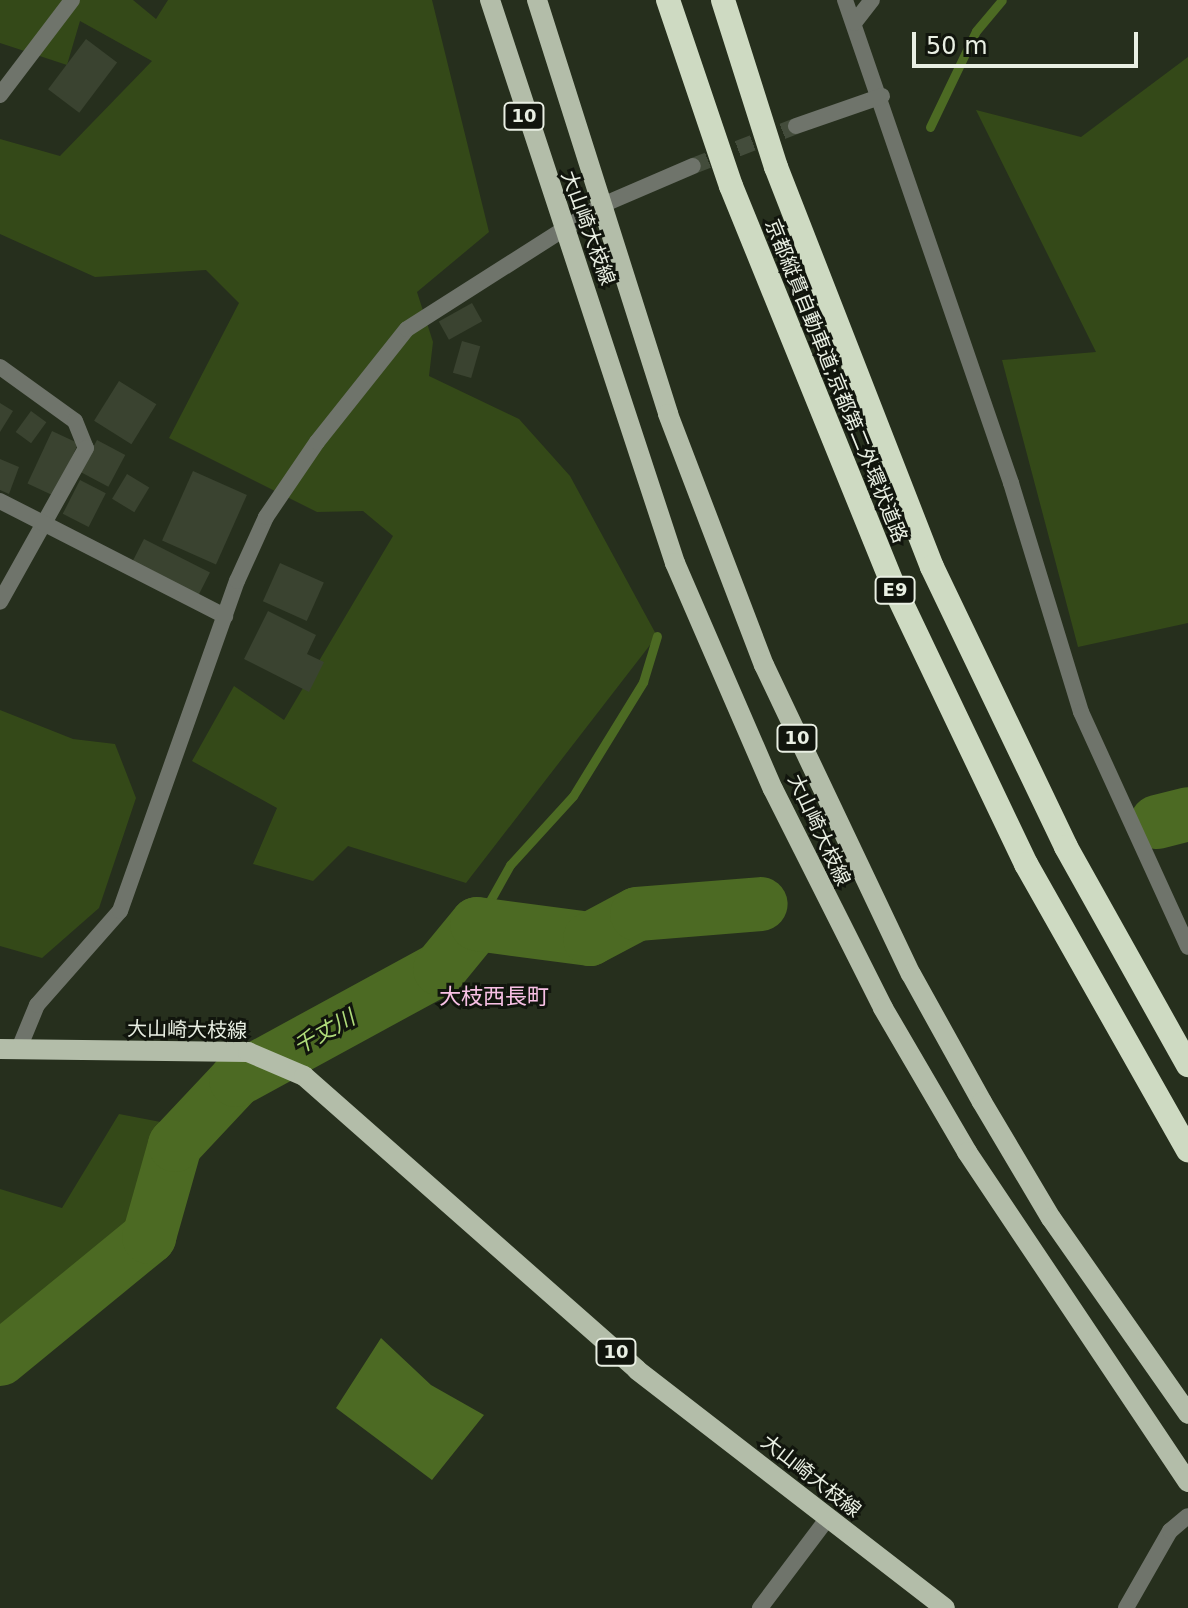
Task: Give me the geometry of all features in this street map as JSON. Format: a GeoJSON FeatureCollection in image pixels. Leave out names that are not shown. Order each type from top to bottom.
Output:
{"type":"FeatureCollection","features":[{"type":"Feature","properties":{"kind":"highway","name":"京都縦貫自動車道;京都第二外環状道路"},"geometry":{"type":"LineString","coordinates":[[668,0],[731,186],[891,581],[1026,864],[1188,1150]]}},
{"type":"Feature","properties":{"kind":"highway","name":"京都縦貫自動車道;京都第二外環状道路"},"geometry":{"type":"LineString","coordinates":[[723,0],[776,167],[932,567],[1066,847],[1188,1065]]}},
{"type":"Feature","properties":{"kind":"main road","name":"大山崎大枝線"},"geometry":{"type":"LineString","coordinates":[[490,0],[675,563],[826,901],[967,1152],[1188,1482]]}},
{"type":"Feature","properties":{"kind":"main road","name":"大山崎大枝線"},"geometry":{"type":"LineString","coordinates":[[537,0],[600,206],[713,538],[841,832],[911,974],[1036,1192],[1188,1414]]}},
{"type":"Feature","properties":{"kind":"main road","name":"大山崎大枝線"},"geometry":{"type":"LineString","coordinates":[[9,1050],[248,1052],[304,1076],[637,1370],[945,1608]]}},
{"type":"Feature","properties":{"kind":"street"},"geometry":{"type":"LineString","coordinates":[[0,95],[72,0]]}},
{"type":"Feature","properties":{"kind":"street"},"geometry":{"type":"LineString","coordinates":[[845,0],[882,96],[1081,712],[1188,947]]}},
{"type":"Feature","properties":{"kind":"street"},"geometry":{"type":"LineString","coordinates":[[854,23],[872,0]]}},
{"type":"Feature","properties":{"kind":"street"},"geometry":{"type":"LineString","coordinates":[[796,126],[882,96]]}},
{"type":"Feature","properties":{"kind":"street"},"geometry":{"type":"LineString","coordinates":[[9,1050],[37,1005],[120,911],[225,616],[266,517],[407,329],[600,206],[693,166]]}},
{"type":"Feature","properties":{"kind":"street"},"geometry":{"type":"LineString","coordinates":[[0,367],[75,421],[86,448],[48,522],[0,602]]}},
{"type":"Feature","properties":{"kind":"street"},"geometry":{"type":"LineString","coordinates":[[0,501],[48,522],[225,616]]}},
{"type":"Feature","properties":{"kind":"street"},"geometry":{"type":"LineString","coordinates":[[1126,1608],[1170,1531],[1188,1516]]}},
{"type":"Feature","properties":{"kind":"street"},"geometry":{"type":"LineString","coordinates":[[760,1608],[827,1519]]}},
{"type":"Feature","properties":{"kind":"shaded area"},"geometry":{"type":"Polygon","coordinates":[[[0,0],[133,0],[156,19],[168,0],[432,0],[489,232],[417,292],[433,342],[429,376],[519,419],[570,476],[657,636],[466,883],[348,846],[313,881],[253,864],[277,808],[192,761],[234,686],[284,720],[393,536],[363,511],[317,512],[169,438],[239,303],[206,270],[95,277],[0,234],[0,139],[60,156],[152,61],[80,21],[67,65],[0,43],[0,0]]]}},
{"type":"Feature","properties":{"kind":"shaded area"},"geometry":{"type":"Polygon","coordinates":[[[1188,57],[1188,623],[1078,647],[1002,360],[1096,352],[976,110],[1081,137],[1188,57]]]}},
{"type":"Feature","properties":{"kind":"shaded area"},"geometry":{"type":"Polygon","coordinates":[[[0,710],[73,739],[115,744],[136,798],[99,908],[42,958],[0,946],[0,710]]]}},
{"type":"Feature","properties":{"kind":"shaded area"},"geometry":{"type":"Polygon","coordinates":[[[119,1114],[166,1123],[136,1221],[0,1328],[0,1189],[62,1208],[119,1114]]]}},
{"type":"Feature","properties":{"kind":"shaded area"},"geometry":{"type":"Polygon","coordinates":[[[381,1338],[431,1385],[484,1415],[432,1480],[336,1408],[381,1338]]]}},
{"type":"Feature","properties":{"kind":"building"},"geometry":{"type":"Polygon","coordinates":[[[86,39],[117,62],[79,113],[48,89],[86,39]]]}},
{"type":"Feature","properties":{"kind":"building"},"geometry":{"type":"Polygon","coordinates":[[[472,303],[482,321],[449,340],[439,321],[472,303]]]}},
{"type":"Feature","properties":{"kind":"building"},"geometry":{"type":"Polygon","coordinates":[[[462,341],[480,346],[471,378],[453,373],[462,341]]]}},
{"type":"Feature","properties":{"kind":"building"},"geometry":{"type":"Polygon","coordinates":[[[119,381],[156,404],[131,444],[94,421],[119,381]]]}},
{"type":"Feature","properties":{"kind":"building"},"geometry":{"type":"Polygon","coordinates":[[[0,403],[13,411],[0,432],[0,403]]]}},
{"type":"Feature","properties":{"kind":"building"},"geometry":{"type":"Polygon","coordinates":[[[31,411],[46,422],[31,443],[16,432],[31,411]]]}},
{"type":"Feature","properties":{"kind":"building"},"geometry":{"type":"Polygon","coordinates":[[[52,431],[78,443],[54,496],[27,484],[52,431]]]}},
{"type":"Feature","properties":{"kind":"building"},"geometry":{"type":"Polygon","coordinates":[[[97,440],[125,455],[108,487],[80,472],[97,440]]]}},
{"type":"Feature","properties":{"kind":"building"},"geometry":{"type":"Polygon","coordinates":[[[0,459],[19,467],[9,494],[0,490],[0,459]]]}},
{"type":"Feature","properties":{"kind":"building"},"geometry":{"type":"Polygon","coordinates":[[[193,471],[247,495],[216,564],[162,540],[193,471]]]}},
{"type":"Feature","properties":{"kind":"building"},"geometry":{"type":"Polygon","coordinates":[[[127,474],[149,487],[134,512],[112,499],[127,474]]]}},
{"type":"Feature","properties":{"kind":"building"},"geometry":{"type":"Polygon","coordinates":[[[80,480],[106,493],[89,527],[63,514],[80,480]]]}},
{"type":"Feature","properties":{"kind":"building"},"geometry":{"type":"Polygon","coordinates":[[[144,539],[210,573],[198,597],[132,563],[144,539]]]}},
{"type":"Feature","properties":{"kind":"building"},"geometry":{"type":"Polygon","coordinates":[[[280,563],[324,583],[307,621],[263,601],[280,563]]]}},
{"type":"Feature","properties":{"kind":"building"},"geometry":{"type":"Polygon","coordinates":[[[268,611],[316,635],[307,654],[324,662],[309,692],[244,659],[268,611]]]}},
{"type":"Feature","properties":{"kind":"waterway"},"geometry":{"type":"LineString","coordinates":[[930,127],[976,31],[1002,0]]}},
{"type":"Feature","properties":{"kind":"waterway"},"geometry":{"type":"LineString","coordinates":[[477,924],[510,865],[573,796],[643,682],[657,636]]}},
{"type":"Feature","properties":{"kind":"waterway","name":"千丈川"},"geometry":{"type":"LineString","coordinates":[[1157,822],[1188,814]]}},
{"type":"Feature","properties":{"kind":"waterway","name":"千丈川"},"geometry":{"type":"LineString","coordinates":[[0,1359],[149,1237],[175,1145],[236,1080],[440,969],[477,924],[590,939],[637,914],[761,904]]}},
{"type":"Feature","properties":{"kind":"tunnel"},"geometry":{"type":"LineString","coordinates":[[693,166],[796,126]]}},
{"type":"Feature","properties":{"kind":"district","name":"大枝西長町"},"geometry":{"type":"Point","coordinates":[494,997]}}]}
